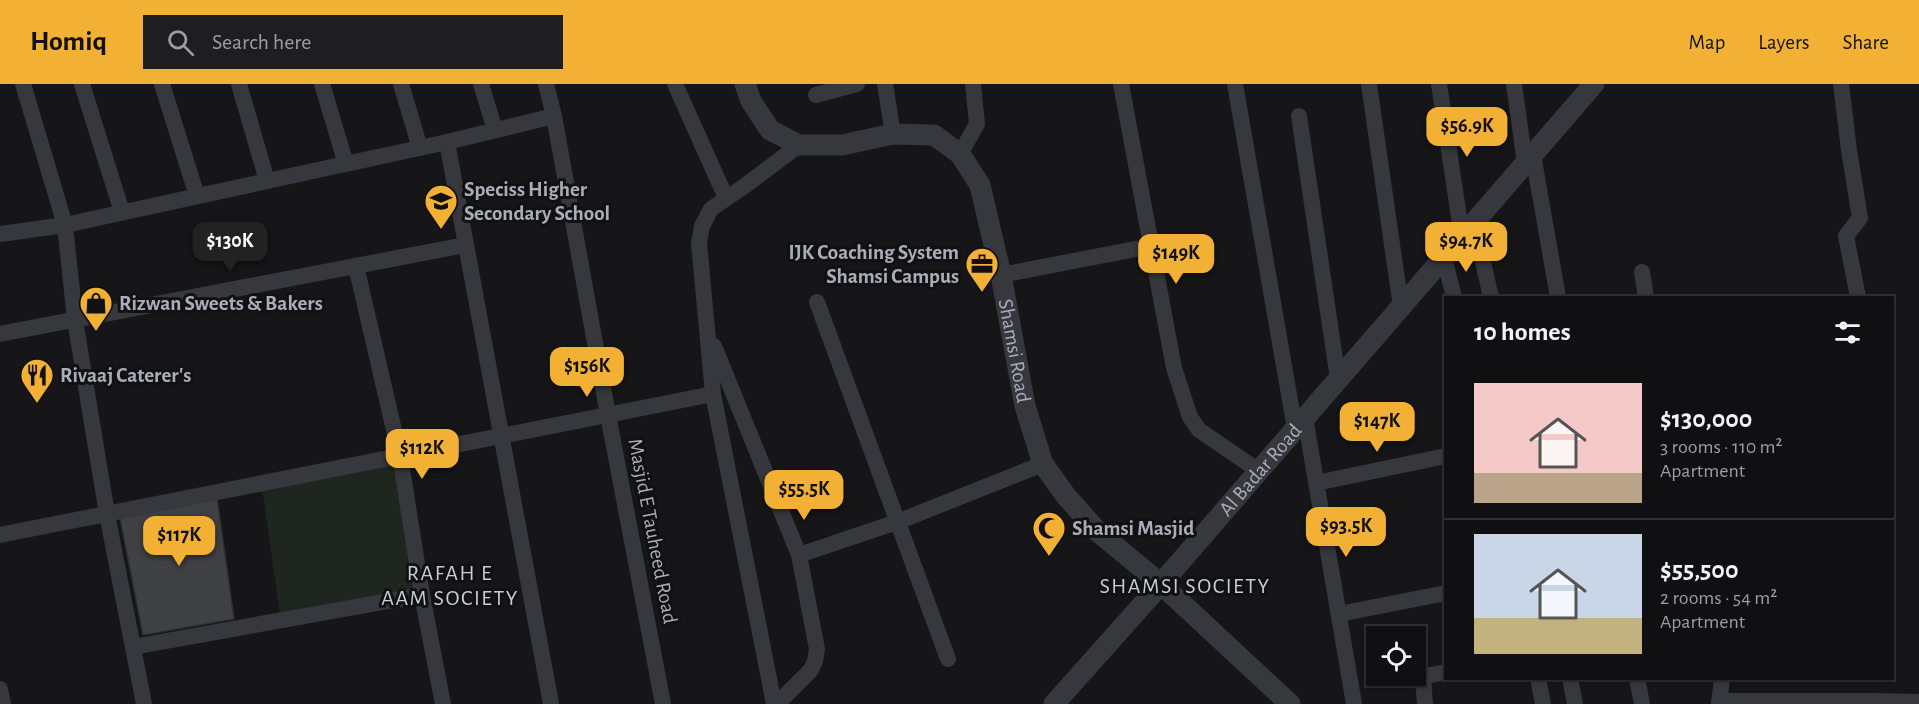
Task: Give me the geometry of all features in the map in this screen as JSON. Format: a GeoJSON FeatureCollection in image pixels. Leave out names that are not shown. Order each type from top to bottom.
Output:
{"type":"FeatureCollection","features":[{"type":"Feature","properties":{"kind":"street"},"geometry":{"type":"LineString","coordinates":[[23,84],[65,225],[75,320],[107,514],[144,704]]}},
{"type":"Feature","properties":{"kind":"street"},"geometry":{"type":"LineString","coordinates":[[82,84],[122,212]]}},
{"type":"Feature","properties":{"kind":"street"},"geometry":{"type":"LineString","coordinates":[[162,84],[197,196]]}},
{"type":"Feature","properties":{"kind":"street"},"geometry":{"type":"LineString","coordinates":[[239,84],[267,181]]}},
{"type":"Feature","properties":{"kind":"street"},"geometry":{"type":"LineString","coordinates":[[322,84],[346,164]]}},
{"type":"Feature","properties":{"kind":"street"},"geometry":{"type":"LineString","coordinates":[[401,84],[420,148]]}},
{"type":"Feature","properties":{"kind":"street"},"geometry":{"type":"LineString","coordinates":[[482,84],[495,130]]}},
{"type":"Feature","properties":{"kind":"street","name":"Masjid E Tauheed Road"},"geometry":{"type":"LineString","coordinates":[[546,84],[554,116],[663,704]]}},
{"type":"Feature","properties":{"kind":"street"},"geometry":{"type":"LineString","coordinates":[[675,84],[726,198]]}},
{"type":"Feature","properties":{"kind":"street","name":"Shamsi Road"},"geometry":{"type":"LineString","coordinates":[[745,84],[751,101],[770,130],[799,145],[842,145],[893,134],[934,135],[960,154],[980,185],[1001,275],[1025,406],[1043,464],[1066,496],[1097,531],[1161,584],[1290,704]]}},
{"type":"Feature","properties":{"kind":"street"},"geometry":{"type":"LineString","coordinates":[[816,95],[857,84]]}},
{"type":"Feature","properties":{"kind":"street"},"geometry":{"type":"LineString","coordinates":[[885,84],[893,134]]}},
{"type":"Feature","properties":{"kind":"street"},"geometry":{"type":"LineString","coordinates":[[960,154],[977,124],[973,84]]}},
{"type":"Feature","properties":{"kind":"street"},"geometry":{"type":"LineString","coordinates":[[1121,84],[1174,368],[1190,417],[1199,430],[1259,471]]}},
{"type":"Feature","properties":{"kind":"street"},"geometry":{"type":"LineString","coordinates":[[1235,84],[1300,423],[1316,483],[1354,704]]}},
{"type":"Feature","properties":{"kind":"street"},"geometry":{"type":"LineString","coordinates":[[1369,84],[1401,307]]}},
{"type":"Feature","properties":{"kind":"street"},"geometry":{"type":"LineString","coordinates":[[1439,84],[1468,230],[1491,296]]}},
{"type":"Feature","properties":{"kind":"street"},"geometry":{"type":"LineString","coordinates":[[1514,84],[1558,296]]}},
{"type":"Feature","properties":{"kind":"street"},"geometry":{"type":"LineString","coordinates":[[1841,84],[1860,218],[1846,236],[1858,296]]}},
{"type":"Feature","properties":{"kind":"street","name":"Al Badar Road"},"geometry":{"type":"LineString","coordinates":[[1054,704],[1444,258],[1529,159],[1585,89]]}},
{"type":"Feature","properties":{"kind":"street"},"geometry":{"type":"LineString","coordinates":[[0,234],[65,225],[447,142],[554,116]]}},
{"type":"Feature","properties":{"kind":"street"},"geometry":{"type":"LineString","coordinates":[[1299,116],[1338,379]]}},
{"type":"Feature","properties":{"kind":"street"},"geometry":{"type":"LineString","coordinates":[[447,142],[551,704]]}},
{"type":"Feature","properties":{"kind":"street"},"geometry":{"type":"LineString","coordinates":[[775,704],[713,394],[699,243],[702,226],[711,209],[746,186],[799,145]]}},
{"type":"Feature","properties":{"kind":"street"},"geometry":{"type":"LineString","coordinates":[[0,334],[465,244]]}},
{"type":"Feature","properties":{"kind":"street"},"geometry":{"type":"LineString","coordinates":[[1001,275],[1151,246]]}},
{"type":"Feature","properties":{"kind":"street"},"geometry":{"type":"LineString","coordinates":[[1444,258],[1454,296]]}},
{"type":"Feature","properties":{"kind":"street"},"geometry":{"type":"LineString","coordinates":[[356,266],[400,456],[422,595],[443,704]]}},
{"type":"Feature","properties":{"kind":"street"},"geometry":{"type":"LineString","coordinates":[[1641,272],[1646,296]]}},
{"type":"Feature","properties":{"kind":"street"},"geometry":{"type":"LineString","coordinates":[[817,302],[948,659]]}},
{"type":"Feature","properties":{"kind":"street"},"geometry":{"type":"LineString","coordinates":[[707,328],[799,555],[817,649],[811,670],[775,704]]}},
{"type":"Feature","properties":{"kind":"street"},"geometry":{"type":"LineString","coordinates":[[0,535],[713,394]]}},
{"type":"Feature","properties":{"kind":"street"},"geometry":{"type":"LineString","coordinates":[[1316,483],[1444,456]]}},
{"type":"Feature","properties":{"kind":"street"},"geometry":{"type":"LineString","coordinates":[[799,555],[897,522],[1043,464]]}},
{"type":"Feature","properties":{"kind":"street"},"geometry":{"type":"LineString","coordinates":[[1339,614],[1444,593]]}},
{"type":"Feature","properties":{"kind":"street"},"geometry":{"type":"LineString","coordinates":[[133,647],[422,595]]}},
{"type":"Feature","properties":{"kind":"street"},"geometry":{"type":"LineString","coordinates":[[1425,704],[1423,678],[1444,672]]}},
{"type":"Feature","properties":{"kind":"street"},"geometry":{"type":"LineString","coordinates":[[1538,680],[1543,704]]}},
{"type":"Feature","properties":{"kind":"street"},"geometry":{"type":"LineString","coordinates":[[1570,680],[1575,704]]}},
{"type":"Feature","properties":{"kind":"street"},"geometry":{"type":"LineString","coordinates":[[1637,680],[1642,704]]}},
{"type":"Feature","properties":{"kind":"street"},"geometry":{"type":"LineString","coordinates":[[1722,680],[1719,702],[1919,702]]}},
{"type":"Feature","properties":{"kind":"street"},"geometry":{"type":"LineString","coordinates":[[0,688],[3,704]]}},
{"type":"Feature","properties":{"kind":"shaded area"},"geometry":{"type":"Polygon","coordinates":[[[394,459],[418,593],[280,614],[262,487],[394,459]]]}},
{"type":"Feature","properties":{"kind":"building"},"geometry":{"type":"Polygon","coordinates":[[[217,498],[234,619],[143,635],[120,518],[217,498]]]}},
{"type":"Feature","properties":{"kind":"place","name":"Speciss Higher Secondary School"},"geometry":{"type":"Point","coordinates":[441,230]}},
{"type":"Feature","properties":{"kind":"place","name":"IJK Coaching System Shamsi Campus"},"geometry":{"type":"Point","coordinates":[982,293]}},
{"type":"Feature","properties":{"kind":"place","name":"Rizwan Sweets & Bakers"},"geometry":{"type":"Point","coordinates":[96,332]}},
{"type":"Feature","properties":{"kind":"place","name":"Rivaaj Caterer's"},"geometry":{"type":"Point","coordinates":[37,404]}},
{"type":"Feature","properties":{"kind":"place","name":"Shamsi Masjid"},"geometry":{"type":"Point","coordinates":[1049,557]}},
{"type":"Feature","properties":{"kind":"district","name":"RAFAH E AAM SOCIETY"},"geometry":{"type":"Point","coordinates":[450,584]}},
{"type":"Feature","properties":{"kind":"district","name":"SHAMSI SOCIETY"},"geometry":{"type":"Point","coordinates":[1185,585]}}]}
